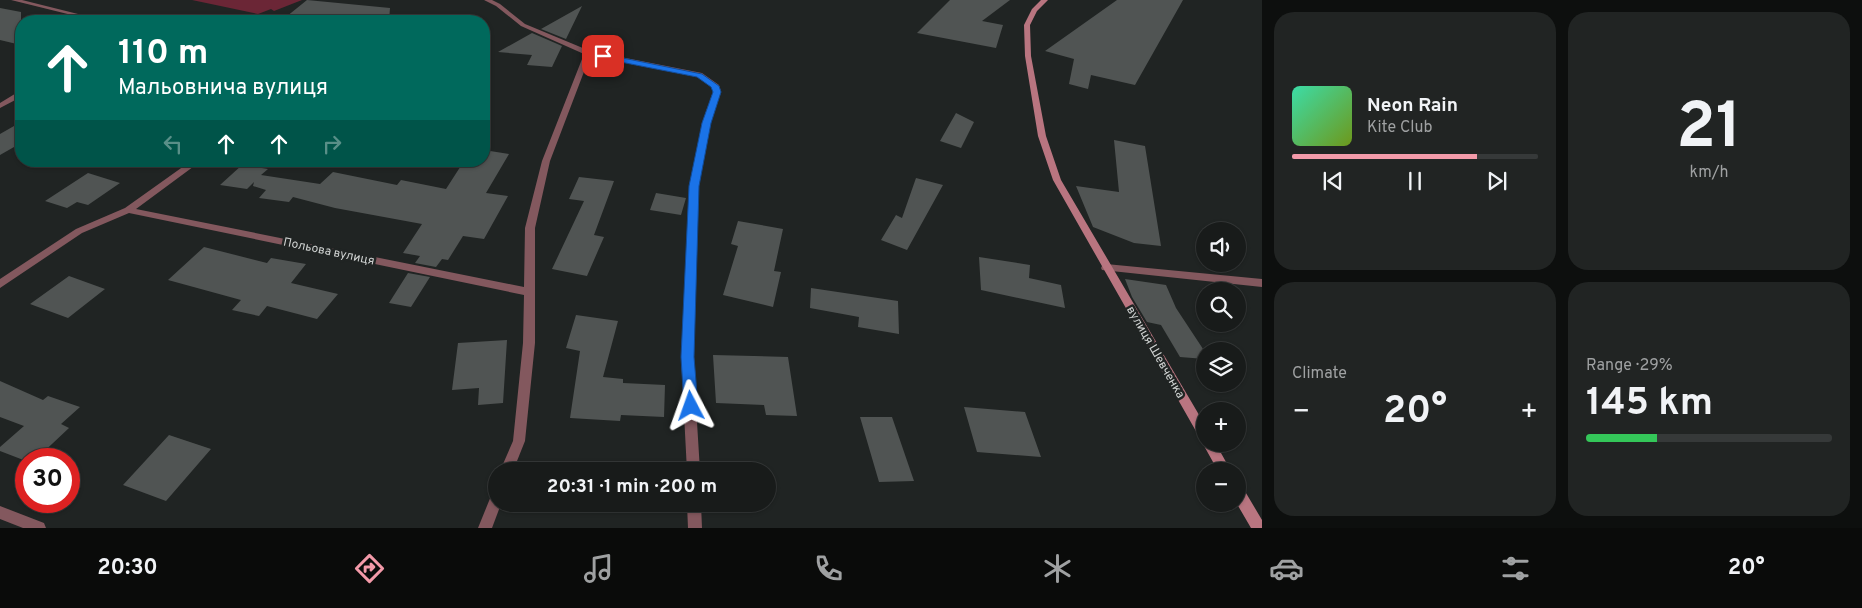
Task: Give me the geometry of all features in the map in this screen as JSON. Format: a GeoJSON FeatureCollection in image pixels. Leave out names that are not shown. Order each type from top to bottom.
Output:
{"type":"FeatureCollection","features":[{"type":"Feature","properties":{"kind":"street"},"geometry":{"type":"LineString","coordinates":[[14,0],[77,15]]}},
{"type":"Feature","properties":{"kind":"street"},"geometry":{"type":"LineString","coordinates":[[487,0],[498,5],[523,24],[588,53],[682,71],[708,79],[715,86],[717,92],[704,137],[694,186],[688,357],[694,462]]}},
{"type":"Feature","properties":{"kind":"street","name":"вулиця Шевченка"},"geometry":{"type":"LineString","coordinates":[[1045,0],[1034,10],[1027,25],[1028,56],[1042,136],[1057,180],[1106,268],[1196,421]]}},
{"type":"Feature","properties":{"kind":"street"},"geometry":{"type":"LineString","coordinates":[[511,462],[519,441],[529,343],[530,228],[546,160],[588,53]]}},
{"type":"Feature","properties":{"kind":"street"},"geometry":{"type":"LineString","coordinates":[[0,106],[15,97]]}},
{"type":"Feature","properties":{"kind":"street"},"geometry":{"type":"LineString","coordinates":[[0,284],[79,231],[128,210],[189,167]]}},
{"type":"Feature","properties":{"kind":"street","name":"Польова вулиця"},"geometry":{"type":"LineString","coordinates":[[128,210],[530,292]]}},
{"type":"Feature","properties":{"kind":"street"},"geometry":{"type":"LineString","coordinates":[[1106,268],[1262,282]]}},
{"type":"Feature","properties":{"kind":"street"},"geometry":{"type":"LineString","coordinates":[[1246,506],[1259,528]]}},
{"type":"Feature","properties":{"kind":"street"},"geometry":{"type":"LineString","coordinates":[[0,512],[39,528]]}},
{"type":"Feature","properties":{"kind":"street"},"geometry":{"type":"LineString","coordinates":[[485,528],[491,512]]}},
{"type":"Feature","properties":{"kind":"street"},"geometry":{"type":"LineString","coordinates":[[694,512],[695,528]]}},
{"type":"Feature","properties":{"kind":"shaded area"},"geometry":{"type":"Polygon","coordinates":[[[192,0],[302,0],[274,11],[271,9],[258,14],[192,0]]]}},
{"type":"Feature","properties":{"kind":"building"},"geometry":{"type":"Polygon","coordinates":[[[307,0],[390,8],[389,15],[288,15],[307,0]]]}},
{"type":"Feature","properties":{"kind":"building"},"geometry":{"type":"Polygon","coordinates":[[[950,0],[1010,0],[982,21],[1003,25],[996,48],[917,33],[950,0]]]}},
{"type":"Feature","properties":{"kind":"building"},"geometry":{"type":"Polygon","coordinates":[[[1117,0],[1183,0],[1135,85],[1091,75],[1088,89],[1069,84],[1074,59],[1045,51],[1117,0]]]}},
{"type":"Feature","properties":{"kind":"building"},"geometry":{"type":"Polygon","coordinates":[[[582,6],[566,39],[541,29],[582,6]]]}},
{"type":"Feature","properties":{"kind":"building"},"geometry":{"type":"Polygon","coordinates":[[[0,8],[21,12],[21,15],[15,15],[15,44],[0,40],[0,8]]]}},
{"type":"Feature","properties":{"kind":"building"},"geometry":{"type":"Polygon","coordinates":[[[532,33],[562,46],[552,67],[527,65],[532,55],[498,52],[532,33]]]}},
{"type":"Feature","properties":{"kind":"building"},"geometry":{"type":"Polygon","coordinates":[[[956,113],[974,122],[961,148],[940,141],[956,113]]]}},
{"type":"Feature","properties":{"kind":"building"},"geometry":{"type":"Polygon","coordinates":[[[15,125],[15,146],[0,155],[0,134],[15,125]]]}},
{"type":"Feature","properties":{"kind":"building"},"geometry":{"type":"Polygon","coordinates":[[[1114,140],[1145,146],[1161,246],[1134,243],[1093,227],[1076,186],[1119,192],[1114,140]]]}},
{"type":"Feature","properties":{"kind":"building"},"geometry":{"type":"Polygon","coordinates":[[[490,151],[509,154],[486,193],[508,196],[484,239],[463,236],[448,260],[442,259],[436,267],[415,263],[420,256],[403,253],[422,224],[335,208],[293,197],[289,202],[259,198],[266,190],[253,186],[254,182],[247,189],[220,185],[240,167],[255,167],[268,169],[261,175],[320,184],[333,172],[397,185],[401,180],[446,189],[460,167],[490,167],[490,151]]]}},
{"type":"Feature","properties":{"kind":"building"},"geometry":{"type":"Polygon","coordinates":[[[88,173],[120,183],[88,205],[77,202],[67,208],[45,201],[88,173]]]}},
{"type":"Feature","properties":{"kind":"building"},"geometry":{"type":"Polygon","coordinates":[[[579,177],[614,181],[594,235],[604,237],[587,276],[552,269],[584,201],[569,199],[579,177]]]}},
{"type":"Feature","properties":{"kind":"building"},"geometry":{"type":"Polygon","coordinates":[[[916,178],[943,185],[907,250],[881,240],[896,215],[902,218],[916,178]]]}},
{"type":"Feature","properties":{"kind":"building"},"geometry":{"type":"Polygon","coordinates":[[[656,193],[686,198],[681,215],[650,210],[656,193]]]}},
{"type":"Feature","properties":{"kind":"building"},"geometry":{"type":"Polygon","coordinates":[[[738,221],[783,229],[774,271],[781,272],[773,307],[723,295],[738,246],[731,244],[738,221]]]}},
{"type":"Feature","properties":{"kind":"building"},"geometry":{"type":"Polygon","coordinates":[[[204,247],[267,263],[271,258],[306,264],[291,283],[338,294],[317,319],[267,306],[259,316],[232,310],[241,300],[168,280],[204,247]]]}},
{"type":"Feature","properties":{"kind":"building"},"geometry":{"type":"Polygon","coordinates":[[[979,257],[1030,265],[1029,278],[1061,285],[1065,308],[981,290],[979,257]]]}},
{"type":"Feature","properties":{"kind":"building"},"geometry":{"type":"Polygon","coordinates":[[[408,273],[430,277],[411,307],[389,303],[408,273]]]}},
{"type":"Feature","properties":{"kind":"building"},"geometry":{"type":"Polygon","coordinates":[[[69,276],[105,289],[68,318],[30,304],[69,276]]]}},
{"type":"Feature","properties":{"kind":"building"},"geometry":{"type":"Polygon","coordinates":[[[1125,279],[1166,285],[1176,308],[1198,342],[1196,342],[1196,358],[1180,357],[1161,325],[1147,322],[1132,297],[1125,279]]]}},
{"type":"Feature","properties":{"kind":"building"},"geometry":{"type":"Polygon","coordinates":[[[811,288],[898,301],[899,334],[858,327],[859,317],[810,308],[811,288]]]}},
{"type":"Feature","properties":{"kind":"building"},"geometry":{"type":"Polygon","coordinates":[[[576,315],[618,321],[603,377],[623,379],[623,383],[665,385],[664,417],[621,415],[620,421],[570,418],[580,351],[566,348],[576,315]]]}},
{"type":"Feature","properties":{"kind":"building"},"geometry":{"type":"Polygon","coordinates":[[[507,340],[503,403],[478,405],[479,388],[452,390],[458,343],[507,340]]]}},
{"type":"Feature","properties":{"kind":"building"},"geometry":{"type":"Polygon","coordinates":[[[713,355],[788,357],[797,416],[766,415],[764,405],[716,403],[713,355]]]}},
{"type":"Feature","properties":{"kind":"building"},"geometry":{"type":"Polygon","coordinates":[[[0,381],[43,400],[48,396],[80,407],[61,424],[69,428],[48,448],[15,448],[15,457],[0,451],[0,447],[24,426],[0,417],[0,381]]]}},
{"type":"Feature","properties":{"kind":"building"},"geometry":{"type":"Polygon","coordinates":[[[964,407],[1025,412],[1041,457],[977,452],[964,407]]]}},
{"type":"Feature","properties":{"kind":"building"},"geometry":{"type":"Polygon","coordinates":[[[860,417],[892,417],[914,481],[879,482],[860,417]]]}},
{"type":"Feature","properties":{"kind":"building"},"geometry":{"type":"Polygon","coordinates":[[[169,435],[211,449],[166,501],[123,485],[169,435]]]}},
{"type":"Feature","properties":{"kind":"route"},"geometry":{"type":"LineString","coordinates":[[603,56],[699,75],[708,79],[715,86],[717,92],[706,123],[694,186],[690,257],[688,357],[691,406]]}}]}
